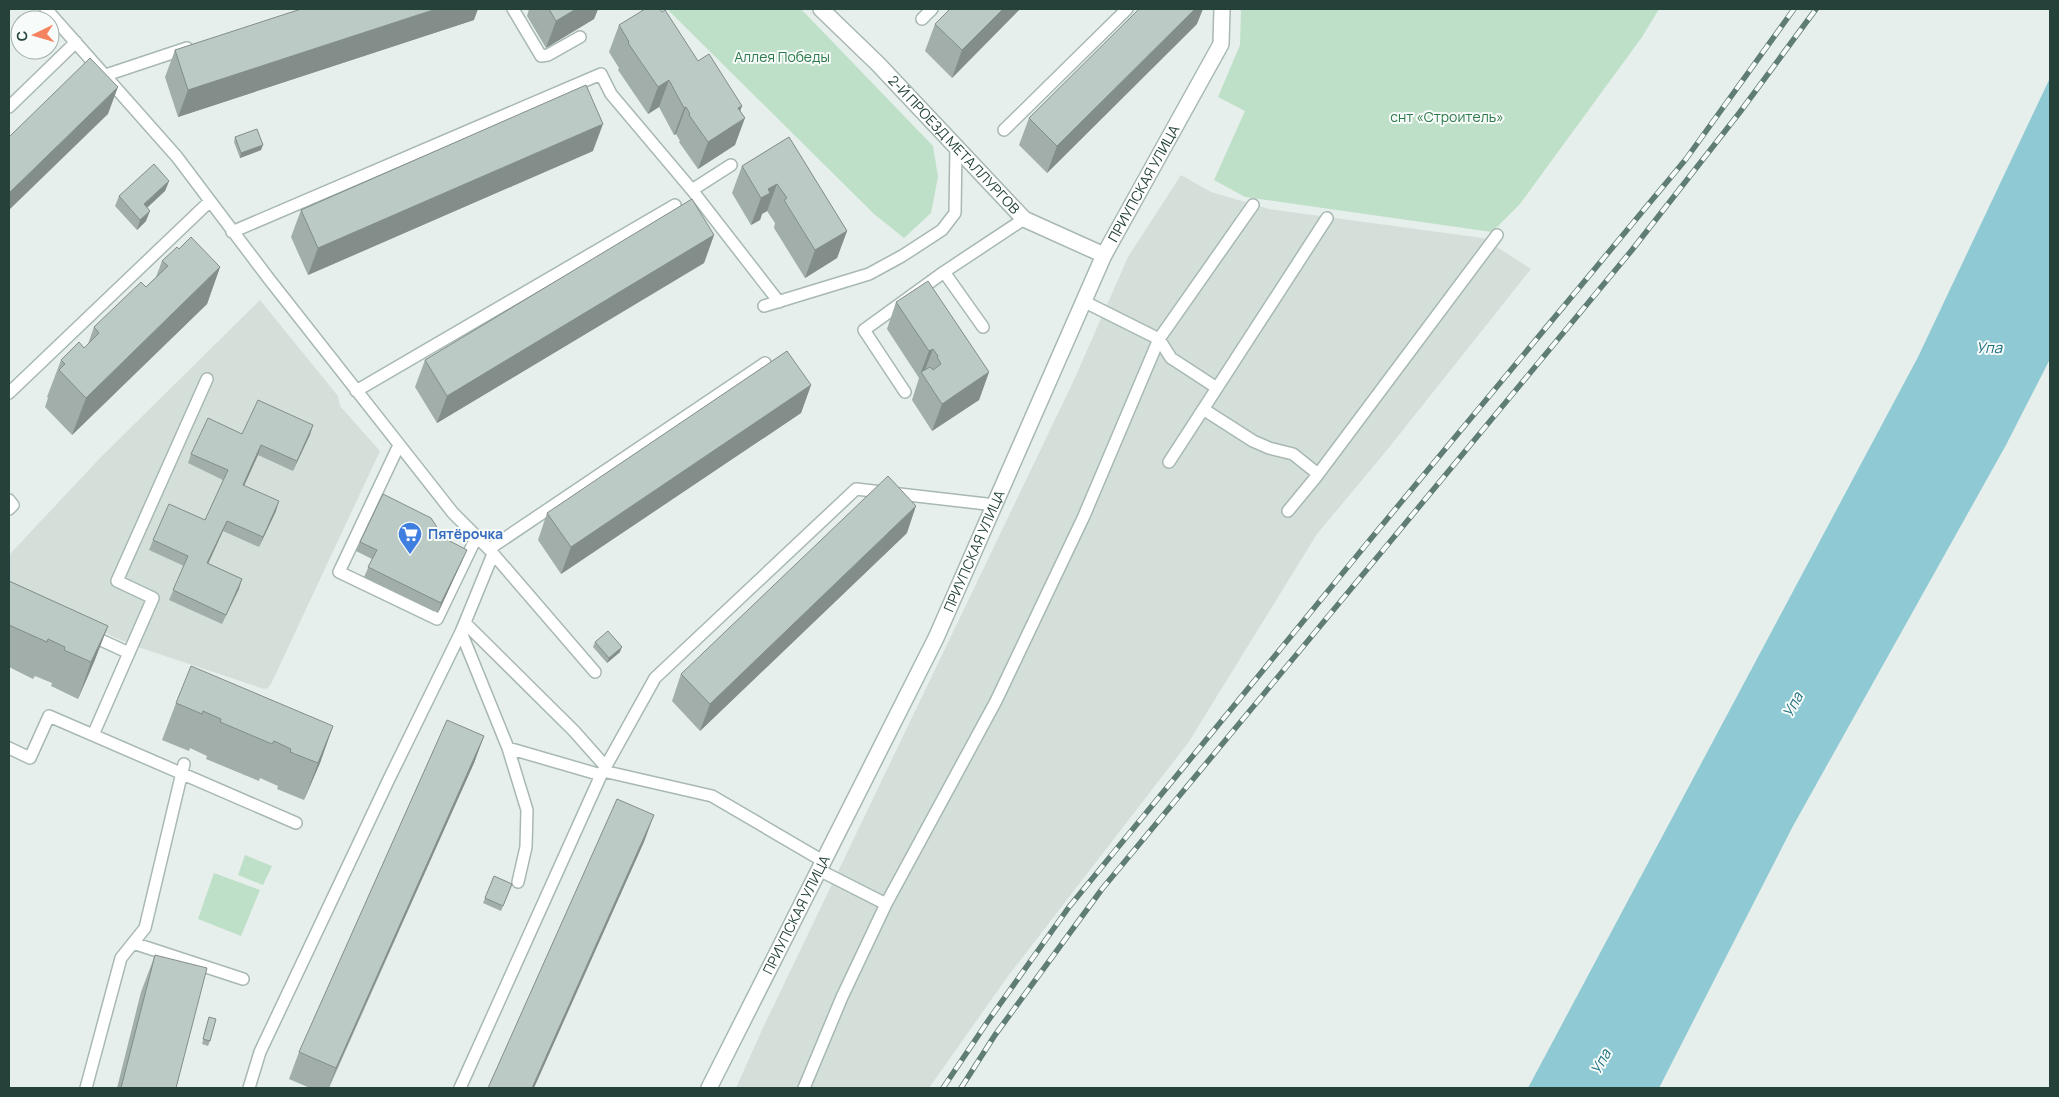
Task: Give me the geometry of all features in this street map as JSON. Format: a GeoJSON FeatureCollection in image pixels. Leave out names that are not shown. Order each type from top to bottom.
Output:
{"type":"FeatureCollection","features":[{"type":"Feature","properties":{"kind":"street","name":"2-Й ПРОЕЗД МЕТАЛЛУРГОВ"},"geometry":{"type":"LineString","coordinates":[[821,9],[878,64],[1024,219],[1104,255]]}},
{"type":"Feature","properties":{"kind":"street","name":"ПРИУПСКАЯ УЛИЦА"},"geometry":{"type":"LineString","coordinates":[[709,1088],[936,638],[1104,255],[1221,44],[1222,9]]}},
{"type":"Feature","properties":{"kind":"lane"},"geometry":{"type":"LineString","coordinates":[[46,9],[177,156],[232,232],[453,513],[491,551],[596,672]]}},
{"type":"Feature","properties":{"kind":"lane"},"geometry":{"type":"LineString","coordinates":[[513,9],[541,56],[548,55],[580,37]]}},
{"type":"Feature","properties":{"kind":"lane"},"geometry":{"type":"LineString","coordinates":[[922,19],[932,9]]}},
{"type":"Feature","properties":{"kind":"lane"},"geometry":{"type":"LineString","coordinates":[[1004,130],[1127,9]]}},
{"type":"Feature","properties":{"kind":"lane"},"geometry":{"type":"LineString","coordinates":[[9,107],[76,42]]}},
{"type":"Feature","properties":{"kind":"lane"},"geometry":{"type":"LineString","coordinates":[[106,75],[197,45]]}},
{"type":"Feature","properties":{"kind":"lane"},"geometry":{"type":"LineString","coordinates":[[232,232],[601,74],[611,94],[692,190],[779,302]]}},
{"type":"Feature","properties":{"kind":"lane"},"geometry":{"type":"LineString","coordinates":[[764,306],[869,274],[902,256],[942,230],[955,213],[956,146]]}},
{"type":"Feature","properties":{"kind":"lane"},"geometry":{"type":"LineString","coordinates":[[692,190],[731,166]]}},
{"type":"Feature","properties":{"kind":"lane"},"geometry":{"type":"LineString","coordinates":[[9,393],[209,202]]}},
{"type":"Feature","properties":{"kind":"lane"},"geometry":{"type":"LineString","coordinates":[[356,391],[675,205]]}},
{"type":"Feature","properties":{"kind":"lane"},"geometry":{"type":"LineString","coordinates":[[804,1088],[842,997],[886,904],[996,701],[1084,516],[1159,339],[1253,205]]}},
{"type":"Feature","properties":{"kind":"lane"},"geometry":{"type":"LineString","coordinates":[[1169,462],[1326,218]]}},
{"type":"Feature","properties":{"kind":"lane"},"geometry":{"type":"LineString","coordinates":[[905,392],[864,330],[944,272],[1024,219]]}},
{"type":"Feature","properties":{"kind":"lane"},"geometry":{"type":"LineString","coordinates":[[1288,511],[1318,474],[1497,235]]}},
{"type":"Feature","properties":{"kind":"lane"},"geometry":{"type":"LineString","coordinates":[[944,272],[983,327]]}},
{"type":"Feature","properties":{"kind":"lane"},"geometry":{"type":"LineString","coordinates":[[1085,302],[1159,339],[1171,358],[1217,388]]}},
{"type":"Feature","properties":{"kind":"lane"},"geometry":{"type":"LineString","coordinates":[[249,1088],[260,1052],[463,627],[491,551],[765,363]]}},
{"type":"Feature","properties":{"kind":"lane"},"geometry":{"type":"LineString","coordinates":[[93,734],[153,598],[117,581],[207,379]]}},
{"type":"Feature","properties":{"kind":"lane"},"geometry":{"type":"LineString","coordinates":[[1203,409],[1253,441],[1269,448],[1293,454],[1318,474]]}},
{"type":"Feature","properties":{"kind":"lane"},"geometry":{"type":"LineString","coordinates":[[399,445],[339,572],[437,619],[477,536]]}},
{"type":"Feature","properties":{"kind":"lane"},"geometry":{"type":"LineString","coordinates":[[460,1088],[603,771],[655,678],[856,489],[995,505]]}},
{"type":"Feature","properties":{"kind":"lane"},"geometry":{"type":"LineString","coordinates":[[9,500],[13,504],[9,509]]}},
{"type":"Feature","properties":{"kind":"lane"},"geometry":{"type":"LineString","coordinates":[[463,627],[574,732],[603,771]]}},
{"type":"Feature","properties":{"kind":"lane"},"geometry":{"type":"LineString","coordinates":[[463,627],[508,748],[527,810],[526,847],[518,882]]}},
{"type":"Feature","properties":{"kind":"lane"},"geometry":{"type":"LineString","coordinates":[[78,629],[129,653]]}},
{"type":"Feature","properties":{"kind":"lane"},"geometry":{"type":"LineString","coordinates":[[9,748],[30,758],[49,716],[183,768],[296,823]]}},
{"type":"Feature","properties":{"kind":"lane"},"geometry":{"type":"LineString","coordinates":[[508,748],[712,796],[821,866],[886,904]]}},
{"type":"Feature","properties":{"kind":"lane"},"geometry":{"type":"LineString","coordinates":[[86,1088],[121,958],[145,928],[183,768]]}},
{"type":"Feature","properties":{"kind":"lane"},"geometry":{"type":"LineString","coordinates":[[133,944],[243,979]]}},
{"type":"Feature","properties":{"kind":"shaded area"},"geometry":{"type":"Polygon","coordinates":[[[1181,175],[1211,192],[1269,209],[1483,238],[1531,269],[1387,450],[1317,534],[1188,743],[1008,976],[929,1088],[736,1088],[761,1032],[1074,380],[1128,257],[1181,175]]]}},
{"type":"Feature","properties":{"kind":"shaded area"},"geometry":{"type":"Polygon","coordinates":[[[260,300],[338,396],[340,406],[380,451],[271,684],[268,688],[264,689],[132,645],[9,590],[9,555],[100,458],[260,300]]]}},
{"type":"Feature","properties":{"kind":"green space","name":"Аллея Победы"},"geometry":{"type":"Polygon","coordinates":[[[667,9],[801,9],[933,146],[938,177],[931,213],[904,238],[874,214],[667,9]]]}},
{"type":"Feature","properties":{"kind":"green space","name":"снт «Строитель»"},"geometry":{"type":"Polygon","coordinates":[[[1241,9],[1659,9],[1642,37],[1520,204],[1492,232],[1245,197],[1214,180],[1245,111],[1218,97],[1240,45],[1241,9]]]}},
{"type":"Feature","properties":{"kind":"green space"},"geometry":{"type":"Polygon","coordinates":[[[245,855],[272,866],[263,885],[238,875],[245,855]]]}},
{"type":"Feature","properties":{"kind":"green space"},"geometry":{"type":"Polygon","coordinates":[[[214,873],[260,890],[241,936],[198,919],[214,873]]]}},
{"type":"Feature","properties":{"kind":"water","name":"Упа"},"geometry":{"type":"Polygon","coordinates":[[[2050,78],[2050,359],[2006,445],[1793,826],[1659,1088],[1528,1088],[1918,357],[2050,78]]]}},
{"type":"Feature","properties":{"kind":"building"},"geometry":{"type":"Polygon","coordinates":[[[301,9],[436,9],[188,90],[175,50],[301,9]]]}},
{"type":"Feature","properties":{"kind":"building"},"geometry":{"type":"Polygon","coordinates":[[[549,9],[576,9],[556,21],[549,9]]]}},
{"type":"Feature","properties":{"kind":"building"},"geometry":{"type":"Polygon","coordinates":[[[645,9],[660,9],[662,12],[665,10],[698,61],[709,54],[742,106],[738,108],[745,118],[708,142],[689,115],[686,107],[684,108],[669,80],[658,87],[628,43],[619,25],[645,9]]]}},
{"type":"Feature","properties":{"kind":"building"},"geometry":{"type":"Polygon","coordinates":[[[950,9],[1003,9],[962,50],[935,24],[950,9]]]}},
{"type":"Feature","properties":{"kind":"building"},"geometry":{"type":"Polygon","coordinates":[[[1139,9],[1195,9],[1057,146],[1029,118],[1139,9]]]}},
{"type":"Feature","properties":{"kind":"building"},"geometry":{"type":"Polygon","coordinates":[[[90,58],[118,87],[9,193],[9,137],[90,58]]]}},
{"type":"Feature","properties":{"kind":"building"},"geometry":{"type":"Polygon","coordinates":[[[586,85],[603,124],[318,248],[301,210],[586,85]]]}},
{"type":"Feature","properties":{"kind":"building"},"geometry":{"type":"Polygon","coordinates":[[[257,129],[263,145],[241,153],[235,137],[257,129]]]}},
{"type":"Feature","properties":{"kind":"building"},"geometry":{"type":"Polygon","coordinates":[[[789,137],[847,231],[815,250],[784,200],[787,198],[777,184],[768,189],[770,193],[761,198],[742,166],[789,137]]]}},
{"type":"Feature","properties":{"kind":"building"},"geometry":{"type":"Polygon","coordinates":[[[154,164],[169,181],[144,204],[150,211],[140,220],[119,196],[154,164]]]}},
{"type":"Feature","properties":{"kind":"building"},"geometry":{"type":"Polygon","coordinates":[[[692,199],[714,235],[447,396],[425,360],[692,199]]]}},
{"type":"Feature","properties":{"kind":"building"},"geometry":{"type":"Polygon","coordinates":[[[191,237],[220,267],[86,398],[59,370],[65,364],[61,360],[79,342],[84,348],[99,333],[94,327],[141,282],[146,287],[168,266],[162,261],[177,247],[179,249],[191,237]]]}},
{"type":"Feature","properties":{"kind":"building"},"geometry":{"type":"Polygon","coordinates":[[[928,281],[989,372],[942,404],[921,372],[930,367],[933,370],[941,364],[938,356],[933,349],[929,351],[896,302],[928,281]]]}},
{"type":"Feature","properties":{"kind":"building"},"geometry":{"type":"Polygon","coordinates":[[[787,351],[811,385],[571,547],[547,513],[787,351]]]}},
{"type":"Feature","properties":{"kind":"building"},"geometry":{"type":"Polygon","coordinates":[[[258,400],[313,425],[297,461],[261,445],[243,485],[279,501],[263,537],[227,521],[207,563],[242,579],[226,615],[173,590],[188,556],[153,540],[169,504],[205,520],[228,470],[191,454],[208,418],[242,434],[258,400]]]}},
{"type":"Feature","properties":{"kind":"building"},"geometry":{"type":"Polygon","coordinates":[[[888,476],[916,506],[710,704],[681,674],[888,476]]]}},
{"type":"Feature","properties":{"kind":"building","name":"Пятёрочка"},"geometry":{"type":"Polygon","coordinates":[[[383,494],[431,518],[444,538],[467,550],[441,603],[368,567],[377,550],[360,542],[383,494]]]}},
{"type":"Feature","properties":{"kind":"building"},"geometry":{"type":"Polygon","coordinates":[[[9,581],[108,626],[91,662],[64,650],[65,647],[48,639],[47,642],[9,625],[9,581]]]}},
{"type":"Feature","properties":{"kind":"building"},"geometry":{"type":"Polygon","coordinates":[[[608,631],[622,647],[609,658],[595,642],[608,631]]]}},
{"type":"Feature","properties":{"kind":"building"},"geometry":{"type":"Polygon","coordinates":[[[191,666],[333,726],[318,763],[290,752],[291,749],[274,741],[272,744],[220,722],[221,719],[203,711],[202,714],[176,703],[191,666]]]}},
{"type":"Feature","properties":{"kind":"building"},"geometry":{"type":"Polygon","coordinates":[[[447,720],[484,736],[336,1068],[299,1052],[447,720]]]}},
{"type":"Feature","properties":{"kind":"building"},"geometry":{"type":"Polygon","coordinates":[[[617,799],[654,815],[532,1088],[488,1088],[617,799]]]}},
{"type":"Feature","properties":{"kind":"building"},"geometry":{"type":"Polygon","coordinates":[[[494,876],[512,884],[503,906],[485,898],[494,876]]]}},
{"type":"Feature","properties":{"kind":"building"},"geometry":{"type":"Polygon","coordinates":[[[155,955],[207,968],[176,1088],[121,1088],[155,955]]]}},
{"type":"Feature","properties":{"kind":"building"},"geometry":{"type":"Polygon","coordinates":[[[209,1017],[216,1019],[210,1041],[203,1039],[209,1017]]]}},
{"type":"Feature","properties":{"kind":"railway"},"geometry":{"type":"LineString","coordinates":[[943,1088],[1069,907],[1378,530],[1686,159],[1794,9]]}},
{"type":"Feature","properties":{"kind":"railway"},"geometry":{"type":"LineString","coordinates":[[961,1088],[995,1035],[1102,889],[1632,250],[1740,112],[1816,9]]}},
{"type":"Feature","properties":{"kind":"place","name":"Пятёрочка"},"geometry":{"type":"Point","coordinates":[410,555]}}]}
